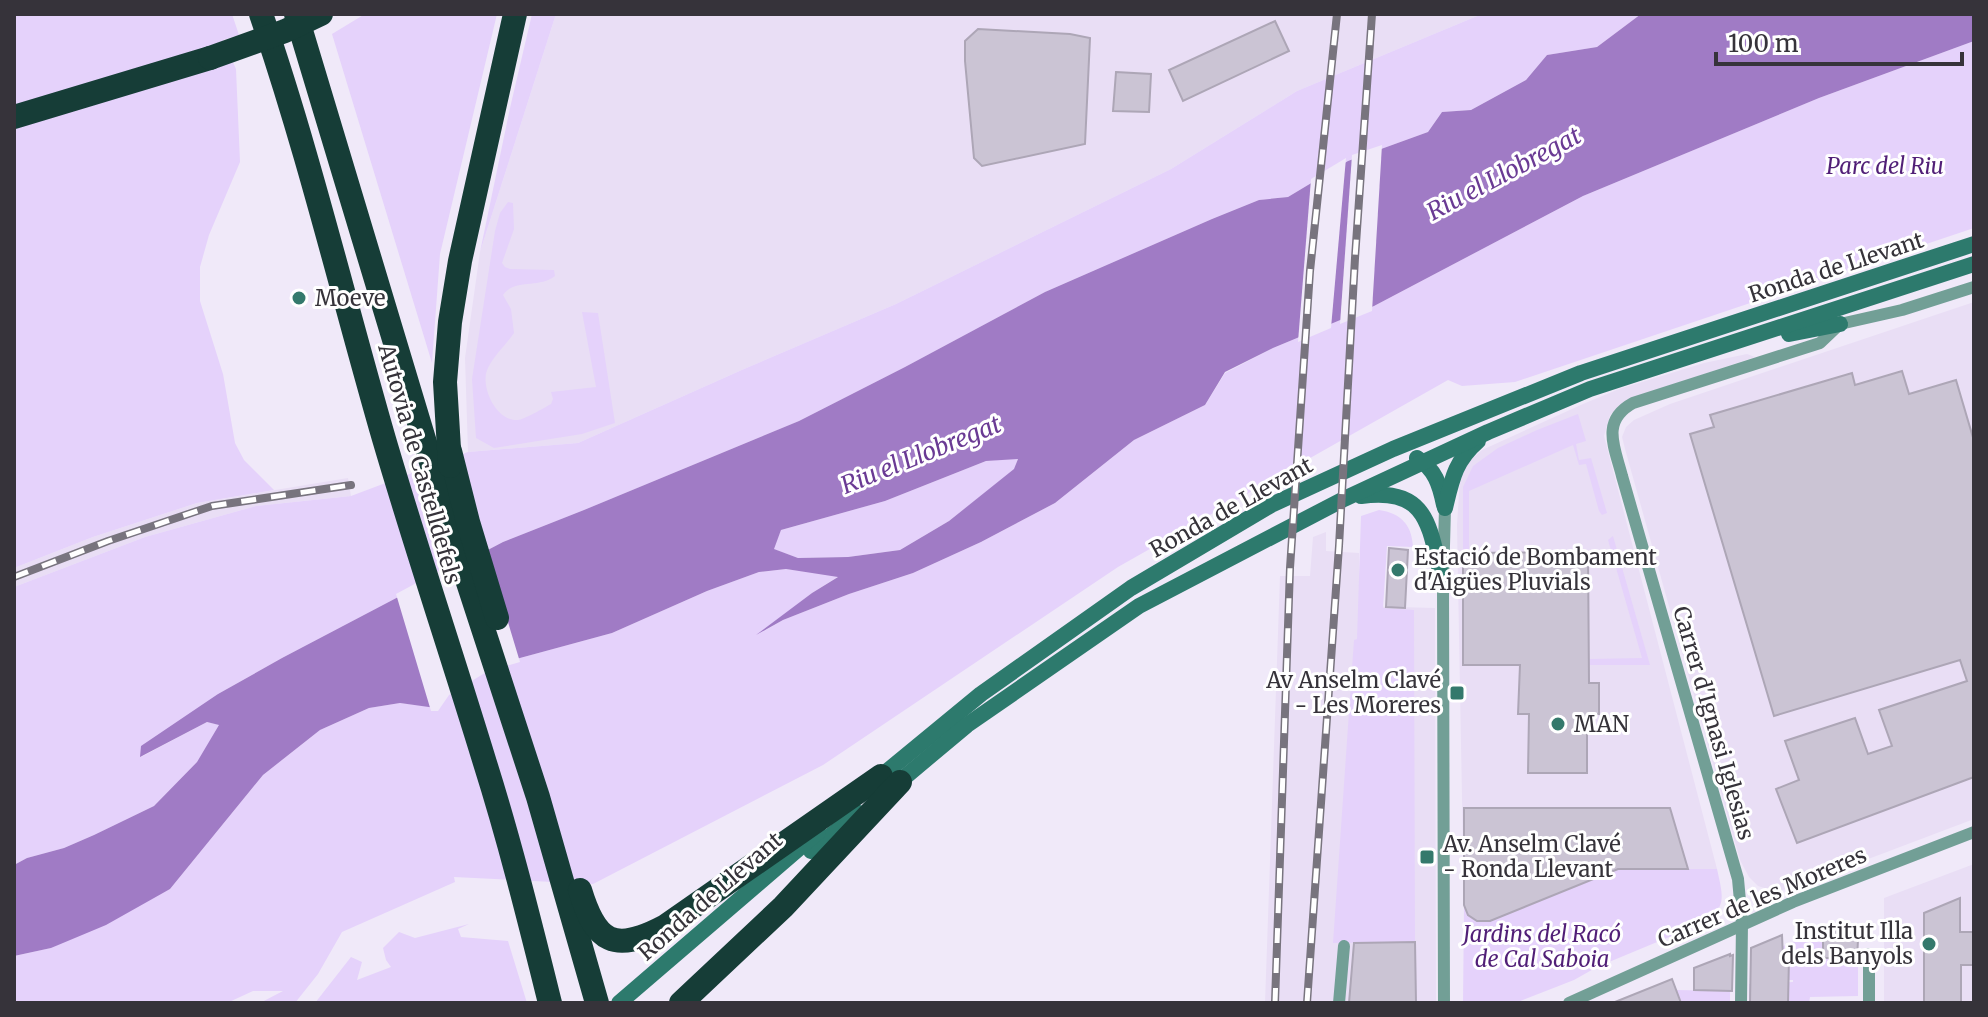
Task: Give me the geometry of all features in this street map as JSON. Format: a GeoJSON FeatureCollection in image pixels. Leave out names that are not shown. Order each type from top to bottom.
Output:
{"type":"FeatureCollection","features":[{"type":"Feature","properties":{"kind":"highway","name":"Autovia de Castelldefels"},"geometry":{"type":"LineString","coordinates":[[261,14],[283,77],[385,440],[486,766],[550,1003]]}},
{"type":"Feature","properties":{"kind":"highway","name":"Autovia de Castelldefels"},"geometry":{"type":"LineString","coordinates":[[299,14],[323,104],[458,552],[579,913]]}},
{"type":"Feature","properties":{"kind":"highway"},"geometry":{"type":"LineString","coordinates":[[14,119],[210,58],[285,31],[321,14]]}},
{"type":"Feature","properties":{"kind":"highway"},"geometry":{"type":"LineString","coordinates":[[458,552],[450,494],[445,382],[450,322],[463,246],[515,14]]}},
{"type":"Feature","properties":{"kind":"highway"},"geometry":{"type":"LineString","coordinates":[[450,451],[579,913],[597,1003]]}},
{"type":"Feature","properties":{"kind":"highway"},"geometry":{"type":"LineString","coordinates":[[579,913],[598,931],[617,941],[644,938],[891,779]]}},
{"type":"Feature","properties":{"kind":"highway"},"geometry":{"type":"LineString","coordinates":[[681,1003],[783,907],[891,779]]}},
{"type":"Feature","properties":{"kind":"main road","name":"Ronda de Llevant"},"geometry":{"type":"LineString","coordinates":[[635,1003],[829,836],[981,694],[1131,588],[1271,505],[1393,449],[1581,373],[1974,244]]}},
{"type":"Feature","properties":{"kind":"main road","name":"Ronda de Llevant"},"geometry":{"type":"LineString","coordinates":[[619,1003],[762,882],[891,779],[1139,606],[1344,499],[1590,389],[1974,264]]}},
{"type":"Feature","properties":{"kind":"main road"},"geometry":{"type":"LineString","coordinates":[[1724,346],[1840,324]]}},
{"type":"Feature","properties":{"kind":"main road"},"geometry":{"type":"LineString","coordinates":[[1445,508],[1453,474],[1460,461],[1488,432]]}},
{"type":"Feature","properties":{"kind":"main road"},"geometry":{"type":"LineString","coordinates":[[1393,449],[1423,462],[1434,473],[1445,508]]}},
{"type":"Feature","properties":{"kind":"main road"},"geometry":{"type":"LineString","coordinates":[[1344,499],[1390,494],[1415,505],[1429,530],[1443,583]]}},
{"type":"Feature","properties":{"kind":"street"},"geometry":{"type":"LineString","coordinates":[[1840,324],[1902,310],[1974,287]]}},
{"type":"Feature","properties":{"kind":"street","name":"Carrer d'Ignasi Iglesias"},"geometry":{"type":"LineString","coordinates":[[1741,1003],[1742,923],[1738,879],[1611,436],[1616,419],[1633,403],[1820,343],[1840,324]]}},
{"type":"Feature","properties":{"kind":"street"},"geometry":{"type":"LineString","coordinates":[[1444,1003],[1445,508]]}},
{"type":"Feature","properties":{"kind":"street","name":"Carrer de les Moreres"},"geometry":{"type":"LineString","coordinates":[[1569,1003],[1683,953],[1742,923],[1974,832]]}},
{"type":"Feature","properties":{"kind":"street"},"geometry":{"type":"LineString","coordinates":[[1339,1003],[1344,946]]}},
{"type":"Feature","properties":{"kind":"street"},"geometry":{"type":"LineString","coordinates":[[1869,954],[1869,1003]]}},
{"type":"Feature","properties":{"kind":"shaded area"},"geometry":{"type":"Polygon","coordinates":[[[556,14],[1482,14],[1297,91],[1171,169],[896,304],[578,443],[468,452],[465,358],[480,252],[556,14]]]}},
{"type":"Feature","properties":{"kind":"shaded area"},"geometry":{"type":"Polygon","coordinates":[[[1974,302],[1974,819],[1789,889],[1774,891],[1758,886],[1740,860],[1622,437],[1626,427],[1634,420],[1670,404],[1974,302]]]}},
{"type":"Feature","properties":{"kind":"shaded area"},"geometry":{"type":"Polygon","coordinates":[[[1747,354],[1755,357],[1626,400],[1610,415],[1604,436],[1717,869],[1618,869],[1487,921],[1477,921],[1470,917],[1464,907],[1457,525],[1460,478],[1467,463],[1482,450],[1619,389],[1704,363],[1747,354]]]}},
{"type":"Feature","properties":{"kind":"shaded area"},"geometry":{"type":"Polygon","coordinates":[[[348,478],[351,496],[256,506],[145,537],[14,587],[14,568],[93,537],[197,503],[348,478]]]}},
{"type":"Feature","properties":{"kind":"shaded area"},"geometry":{"type":"Polygon","coordinates":[[[1326,532],[1326,551],[1359,553],[1359,606],[1435,608],[1436,1003],[1265,1003],[1280,576],[1310,576],[1313,537],[1326,532]]]}},
{"type":"Feature","properties":{"kind":"shaded area","name":"Institut Illa dels Banyols"},"geometry":{"type":"Polygon","coordinates":[[[1974,864],[1974,1003],[1884,1003],[1884,898],[1974,864]]]}},
{"type":"Feature","properties":{"kind":"green space"},"geometry":{"type":"Polygon","coordinates":[[[14,14],[232,14],[239,35],[223,40],[236,69],[240,162],[209,235],[200,267],[200,301],[223,374],[235,443],[244,460],[274,490],[197,503],[93,537],[14,568],[14,14]]]}},
{"type":"Feature","properties":{"kind":"green space"},"geometry":{"type":"Polygon","coordinates":[[[365,14],[497,14],[440,254],[432,363],[332,34],[365,14]]]}},
{"type":"Feature","properties":{"kind":"green space"},"geometry":{"type":"Polygon","coordinates":[[[532,14],[556,14],[480,252],[510,108],[532,14]]]}},
{"type":"Feature","properties":{"kind":"green space"},"geometry":{"type":"Polygon","coordinates":[[[1482,14],[1641,14],[1597,47],[1547,55],[1526,80],[1471,110],[1442,112],[1428,132],[1348,161],[1288,197],[1259,200],[1045,292],[799,421],[503,542],[218,694],[141,757],[207,722],[220,725],[197,762],[154,806],[64,848],[27,858],[14,865],[14,587],[145,537],[256,506],[351,496],[468,452],[578,443],[896,304],[1171,169],[1297,91],[1482,14]]]}},
{"type":"Feature","properties":{"kind":"green space","name":"Parc del Riu"},"geometry":{"type":"Polygon","coordinates":[[[1974,41],[1974,228],[1515,382],[1462,386],[1448,380],[1118,567],[823,765],[593,884],[454,877],[455,882],[342,932],[318,974],[295,1003],[260,1003],[283,991],[253,991],[227,1003],[14,1003],[14,956],[51,948],[170,889],[263,775],[320,730],[369,708],[400,703],[436,707],[446,692],[487,667],[612,633],[759,572],[786,569],[839,576],[764,631],[783,620],[849,594],[913,573],[1055,503],[1134,440],[1205,405],[1225,373],[1273,348],[1374,306],[1583,196],[1819,98],[1974,41]]]}},
{"type":"Feature","properties":{"kind":"green space"},"geometry":{"type":"Polygon","coordinates":[[[508,202],[513,203],[514,229],[502,263],[510,269],[554,270],[555,276],[514,287],[503,295],[511,309],[514,333],[488,368],[486,384],[491,401],[503,415],[518,420],[551,404],[551,392],[596,387],[582,312],[598,313],[615,423],[582,434],[494,448],[476,438],[472,379],[495,231],[500,213],[508,202]]]}},
{"type":"Feature","properties":{"kind":"green space"},"geometry":{"type":"Polygon","coordinates":[[[1578,414],[1586,441],[1576,444],[1579,460],[1591,458],[1607,513],[1602,515],[1599,511],[1586,464],[1579,465],[1573,445],[1469,491],[1469,553],[1463,553],[1463,487],[1473,466],[1498,448],[1578,414]]]}},
{"type":"Feature","properties":{"kind":"green space"},"geometry":{"type":"Polygon","coordinates":[[[1018,458],[1015,469],[949,521],[900,550],[848,557],[798,558],[773,549],[781,530],[885,501],[986,461],[1018,458]]]}},
{"type":"Feature","properties":{"kind":"green space"},"geometry":{"type":"Polygon","coordinates":[[[1379,510],[1404,521],[1413,547],[1387,546],[1383,608],[1414,610],[1415,942],[1333,943],[1354,640],[1357,639],[1361,516],[1379,510]]]}},
{"type":"Feature","properties":{"kind":"green space"},"geometry":{"type":"Polygon","coordinates":[[[1613,536],[1650,665],[1589,665],[1589,659],[1642,658],[1608,540],[1613,536]]]}},
{"type":"Feature","properties":{"kind":"green space","name":"Jardins del Racó de Cal Saboia"},"geometry":{"type":"Polygon","coordinates":[[[1618,869],[1717,869],[1721,903],[1714,914],[1698,925],[1515,1003],[1463,1003],[1464,907],[1472,918],[1486,922],[1618,869]]]}},
{"type":"Feature","properties":{"kind":"green space"},"geometry":{"type":"Polygon","coordinates":[[[469,924],[458,929],[461,937],[508,941],[527,1003],[315,1003],[351,957],[362,962],[357,980],[391,967],[383,948],[399,932],[415,938],[469,924]]]}},
{"type":"Feature","properties":{"kind":"green space"},"geometry":{"type":"Polygon","coordinates":[[[1823,926],[1823,957],[1858,958],[1858,996],[1810,997],[1809,1003],[1788,1003],[1788,997],[1749,998],[1749,984],[1793,982],[1789,980],[1789,959],[1783,958],[1783,946],[1814,934],[1823,926]]]}},
{"type":"Feature","properties":{"kind":"green space"},"geometry":{"type":"Polygon","coordinates":[[[1676,990],[1730,991],[1730,1003],[1681,1003],[1676,990]]]}},
{"type":"Feature","properties":{"kind":"water","name":"Riu el Llobregat"},"geometry":{"type":"Polygon","coordinates":[[[1641,14],[1974,14],[1974,41],[1819,98],[1583,196],[1374,306],[1273,348],[1225,372],[1205,405],[1134,440],[1055,503],[913,573],[783,620],[756,635],[838,577],[786,569],[759,572],[612,633],[487,667],[446,692],[436,708],[400,703],[369,708],[320,730],[263,775],[170,889],[106,925],[51,948],[14,956],[14,865],[27,858],[64,848],[154,806],[197,762],[219,725],[207,722],[140,757],[141,746],[218,694],[503,542],[799,421],[1045,292],[1259,200],[1288,197],[1348,161],[1428,132],[1442,112],[1471,110],[1526,80],[1547,55],[1597,47],[1641,14]],[[1018,459],[986,461],[885,501],[781,530],[774,549],[798,558],[848,557],[900,550],[949,521],[1014,469],[1018,459]]]}},
{"type":"Feature","properties":{"kind":"pier"},"geometry":{"type":"Polygon","coordinates":[[[1382,145],[1372,311],[1340,324],[1352,155],[1382,145]]]}},
{"type":"Feature","properties":{"kind":"pier"},"geometry":{"type":"Polygon","coordinates":[[[1346,158],[1331,328],[1298,342],[1311,179],[1346,158]]]}},
{"type":"Feature","properties":{"kind":"pier"},"geometry":{"type":"Polygon","coordinates":[[[485,546],[520,662],[488,671],[449,695],[438,711],[431,711],[396,594],[485,546]]]}},
{"type":"Feature","properties":{"kind":"building"},"geometry":{"type":"Polygon","coordinates":[[[1275,21],[1289,51],[1183,101],[1169,70],[1275,21]]]}},
{"type":"Feature","properties":{"kind":"building"},"geometry":{"type":"Polygon","coordinates":[[[978,29],[1090,38],[1085,144],[982,166],[974,158],[965,41],[978,29]]]}},
{"type":"Feature","properties":{"kind":"building"},"geometry":{"type":"Polygon","coordinates":[[[1116,72],[1151,74],[1149,112],[1113,111],[1116,72]]]}},
{"type":"Feature","properties":{"kind":"building"},"geometry":{"type":"Polygon","coordinates":[[[1902,371],[1909,394],[1956,380],[1974,441],[1974,777],[1797,843],[1776,789],[1799,780],[1785,741],[1855,718],[1868,754],[1892,746],[1879,710],[1967,681],[1960,660],[1774,716],[1690,434],[1714,427],[1710,415],[1852,373],[1855,385],[1902,371]]]}},
{"type":"Feature","properties":{"kind":"building","name":"Estació de Bombament d'Aigües Pluvials"},"geometry":{"type":"Polygon","coordinates":[[[1389,548],[1408,550],[1405,608],[1386,607],[1389,548]]]}},
{"type":"Feature","properties":{"kind":"building"},"geometry":{"type":"Polygon","coordinates":[[[1588,552],[1589,683],[1599,683],[1599,714],[1587,714],[1587,773],[1528,773],[1529,714],[1518,714],[1520,665],[1463,665],[1463,553],[1588,552]]]}},
{"type":"Feature","properties":{"kind":"building"},"geometry":{"type":"Polygon","coordinates":[[[1464,808],[1670,808],[1688,869],[1618,869],[1490,921],[1477,921],[1468,915],[1464,905],[1464,808]]]}},
{"type":"Feature","properties":{"kind":"building"},"geometry":{"type":"Polygon","coordinates":[[[1960,898],[1960,932],[1974,932],[1974,965],[1961,965],[1961,1003],[1924,1003],[1924,913],[1960,898]]]}},
{"type":"Feature","properties":{"kind":"building"},"geometry":{"type":"Polygon","coordinates":[[[1823,927],[1844,927],[1858,940],[1857,958],[1823,958],[1823,927]]]}},
{"type":"Feature","properties":{"kind":"building"},"geometry":{"type":"Polygon","coordinates":[[[1782,935],[1783,958],[1789,958],[1788,1003],[1750,1003],[1751,948],[1782,935]]]}},
{"type":"Feature","properties":{"kind":"building"},"geometry":{"type":"Polygon","coordinates":[[[1415,942],[1416,1003],[1349,1003],[1354,943],[1415,942]]]}},
{"type":"Feature","properties":{"kind":"building"},"geometry":{"type":"Polygon","coordinates":[[[1733,955],[1732,991],[1694,990],[1694,968],[1733,955]]]}},
{"type":"Feature","properties":{"kind":"building"},"geometry":{"type":"Polygon","coordinates":[[[1672,979],[1681,1003],[1615,1003],[1615,1002],[1672,979]]]}},
{"type":"Feature","properties":{"kind":"railway"},"geometry":{"type":"LineString","coordinates":[[1275,1003],[1290,568],[1310,271],[1337,14]]}},
{"type":"Feature","properties":{"kind":"railway"},"geometry":{"type":"LineString","coordinates":[[1307,1003],[1372,14]]}},
{"type":"Feature","properties":{"kind":"railway"},"geometry":{"type":"LineString","coordinates":[[14,577],[212,506],[351,485]]}},
{"type":"Feature","properties":{"kind":"place","name":"Moeve"},"geometry":{"type":"Point","coordinates":[299,298]}},
{"type":"Feature","properties":{"kind":"place","name":"Estació de Bombament d'Aigües Pluvials"},"geometry":{"type":"Point","coordinates":[1398,570]}},
{"type":"Feature","properties":{"kind":"place","name":"Av Anselm Clavé - Les Moreres"},"geometry":{"type":"Point","coordinates":[1457,693]}},
{"type":"Feature","properties":{"kind":"place","name":"MAN"},"geometry":{"type":"Point","coordinates":[1558,724]}},
{"type":"Feature","properties":{"kind":"place","name":"Av. Anselm Clavé - Ronda Llevant"},"geometry":{"type":"Point","coordinates":[1427,857]}},
{"type":"Feature","properties":{"kind":"place","name":"Institut Illa dels Banyols"},"geometry":{"type":"Point","coordinates":[1929,944]}}]}
